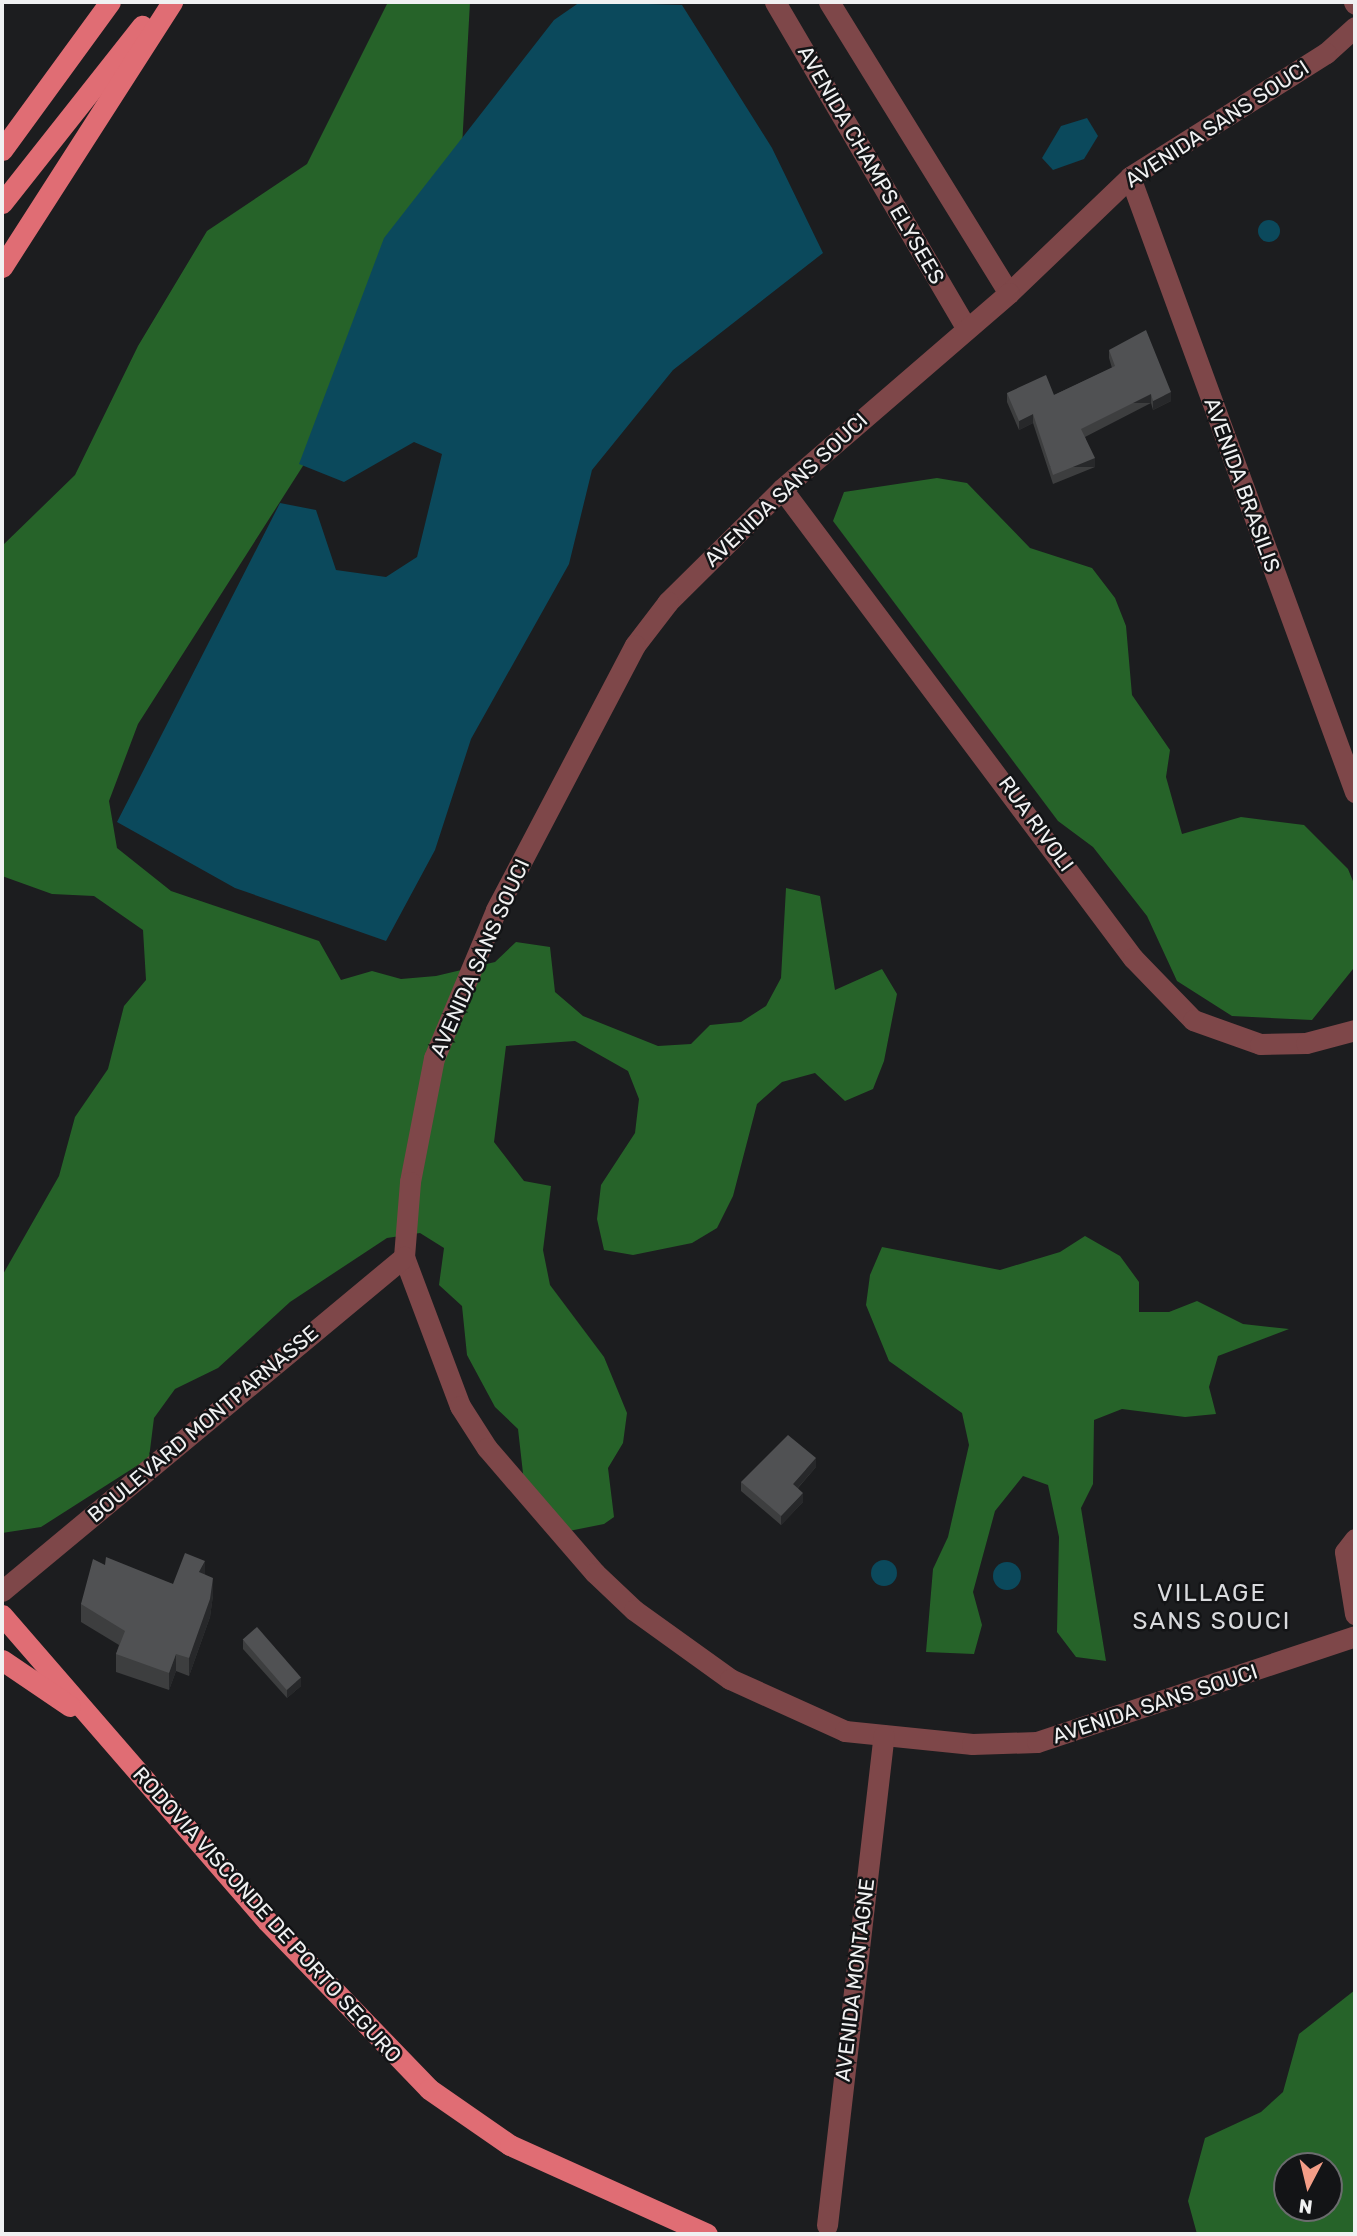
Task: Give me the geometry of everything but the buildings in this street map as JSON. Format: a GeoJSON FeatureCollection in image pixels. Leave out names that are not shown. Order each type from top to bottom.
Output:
{"type":"FeatureCollection","features":[{"type":"Feature","properties":{"kind":"main road"},"geometry":{"type":"LineString","coordinates":[[2,149],[110,2]]}},
{"type":"Feature","properties":{"kind":"main road"},"geometry":{"type":"LineString","coordinates":[[2,203],[161,2]]}},
{"type":"Feature","properties":{"kind":"main road"},"geometry":{"type":"LineString","coordinates":[[2,267],[172,2]]}},
{"type":"Feature","properties":{"kind":"main road","name":"RODOVIA VISCONDE DE PORTO SEGURO"},"geometry":{"type":"LineString","coordinates":[[2,1615],[267,1921],[429,2089],[510,2145],[707,2234]]}},
{"type":"Feature","properties":{"kind":"main road","name":"RODOVIA VISCONDE DE PORTO SEGURO"},"geometry":{"type":"LineString","coordinates":[[2,1660],[95,1723]]}},
{"type":"Feature","properties":{"kind":"street","name":"AVENIDA CHAMPS ELYSEES"},"geometry":{"type":"LineString","coordinates":[[775,2],[966,328]]}},
{"type":"Feature","properties":{"kind":"street"},"geometry":{"type":"LineString","coordinates":[[830,2],[1009,293]]}},
{"type":"Feature","properties":{"kind":"street","name":"AVENIDA SANS SOUCI"},"geometry":{"type":"LineString","coordinates":[[1355,27],[1326,53],[1129,177],[1009,293],[782,489],[668,602],[635,645],[496,910],[434,1058],[410,1182],[404,1257],[460,1406],[487,1448],[595,1573],[634,1610],[730,1679],[845,1731],[1037,1742],[1355,1636]]}},
{"type":"Feature","properties":{"kind":"street","name":"AVENIDA BRASILIS"},"geometry":{"type":"LineString","coordinates":[[1129,177],[1355,792]]}},
{"type":"Feature","properties":{"kind":"street","name":"RUA RIVOLI"},"geometry":{"type":"LineString","coordinates":[[782,489],[1133,958],[1194,1020],[1260,1044],[1306,1043],[1355,1030]]}},
{"type":"Feature","properties":{"kind":"street","name":"BOULEVARD MONTPARNASSE"},"geometry":{"type":"LineString","coordinates":[[2,1591],[404,1257]]}},
{"type":"Feature","properties":{"kind":"street"},"geometry":{"type":"LineString","coordinates":[[1355,1539],[1345,1552],[1355,1614]]}},
{"type":"Feature","properties":{"kind":"street","name":"AVENIDA MONTAGNE"},"geometry":{"type":"LineString","coordinates":[[827,2225],[884,1735]]}},
{"type":"Feature","properties":{"kind":"green space"},"geometry":{"type":"Polygon","coordinates":[[[388,2],[470,2],[462,147],[425,275],[138,724],[109,801],[117,848],[171,891],[319,941],[341,980],[372,971],[401,979],[436,976],[495,962],[516,942],[550,947],[555,992],[583,1016],[658,1046],[691,1044],[710,1025],[741,1022],[766,1006],[781,978],[786,888],[820,896],[835,990],[882,969],[897,994],[884,1061],[873,1089],[845,1101],[815,1073],[782,1082],[757,1104],[733,1196],[717,1228],[692,1243],[633,1255],[604,1250],[597,1219],[601,1185],[635,1133],[639,1099],[628,1071],[575,1041],[506,1046],[494,1142],[524,1181],[551,1186],[543,1250],[550,1285],[604,1357],[627,1413],[623,1443],[608,1468],[614,1517],[604,1524],[569,1531],[525,1491],[518,1429],[495,1407],[467,1355],[462,1306],[439,1285],[444,1248],[420,1233],[387,1238],[290,1302],[218,1368],[175,1389],[154,1418],[149,1458],[41,1527],[2,1533],[2,1276],[59,1176],[75,1117],[108,1069],[124,1006],[146,980],[143,930],[94,896],[52,894],[2,876],[2,546],[75,475],[138,346],[207,231],[307,164],[388,2]]]}},
{"type":"Feature","properties":{"kind":"green space"},"geometry":{"type":"Polygon","coordinates":[[[937,478],[967,483],[1030,548],[1092,568],[1115,598],[1126,626],[1132,695],[1170,750],[1166,777],[1182,834],[1241,817],[1304,825],[1348,869],[1355,886],[1353,969],[1312,1020],[1232,1016],[1177,981],[1147,916],[1093,847],[1058,821],[833,521],[844,492],[937,478]]]}},
{"type":"Feature","properties":{"kind":"green space"},"geometry":{"type":"Polygon","coordinates":[[[1085,1236],[1120,1256],[1139,1282],[1139,1312],[1169,1312],[1197,1301],[1243,1324],[1289,1329],[1218,1356],[1209,1387],[1216,1414],[1185,1417],[1122,1409],[1094,1420],[1093,1484],[1081,1508],[1106,1661],[1076,1657],[1057,1632],[1059,1537],[1048,1485],[1023,1476],[995,1511],[973,1592],[982,1625],[974,1654],[926,1652],[933,1569],[948,1537],[969,1445],[962,1413],[889,1361],[866,1305],[870,1275],[882,1247],[1000,1270],[1060,1252],[1085,1236]]]}},
{"type":"Feature","properties":{"kind":"green space"},"geometry":{"type":"Polygon","coordinates":[[[1355,1990],[1355,2234],[1197,2234],[1188,2201],[1205,2138],[1261,2112],[1283,2092],[1299,2034],[1355,1990]]]}},
{"type":"Feature","properties":{"kind":"water"},"geometry":{"type":"Polygon","coordinates":[[[580,2],[682,5],[772,148],[823,253],[673,370],[592,470],[569,564],[471,739],[435,850],[386,941],[235,888],[117,822],[280,503],[316,510],[336,570],[386,577],[417,557],[442,454],[414,442],[344,482],[299,464],[384,238],[554,20],[580,2]]]}},
{"type":"Feature","properties":{"kind":"water"},"geometry":{"type":"Polygon","coordinates":[[[1087,118],[1098,136],[1084,159],[1053,170],[1042,158],[1061,126],[1087,118]]]}},
{"type":"Feature","properties":{"kind":"water"},"geometry":{"type":"Polygon","coordinates":[[[1269,220],[1277,223],[1280,231],[1277,239],[1269,242],[1261,239],[1258,231],[1261,223],[1269,220]]]}},
{"type":"Feature","properties":{"kind":"water"},"geometry":{"type":"Polygon","coordinates":[[[884,1560],[893,1564],[897,1573],[893,1582],[884,1586],[875,1582],[871,1573],[875,1564],[884,1560]]]}},
{"type":"Feature","properties":{"kind":"water"},"geometry":{"type":"Polygon","coordinates":[[[1007,1562],[1017,1566],[1021,1576],[1017,1586],[1007,1590],[997,1586],[993,1576],[997,1566],[1007,1562]]]}},
{"type":"Feature","properties":{"kind":"district","name":"VILLAGE SANS SOUCI"},"geometry":{"type":"Point","coordinates":[1212,1608]}}]}
